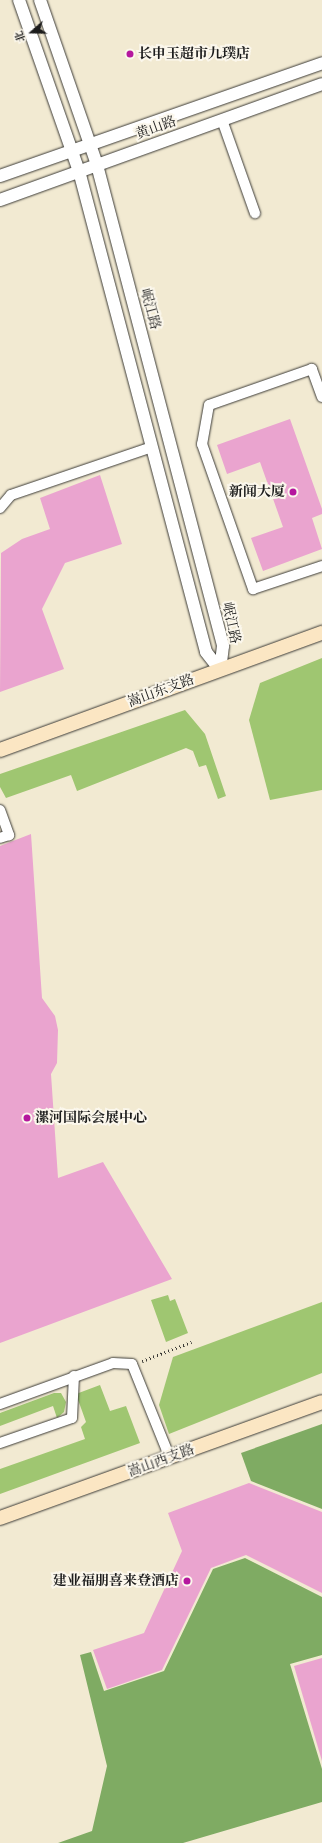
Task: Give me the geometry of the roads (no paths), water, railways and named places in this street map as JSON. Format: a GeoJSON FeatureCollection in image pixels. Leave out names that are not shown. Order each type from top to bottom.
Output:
{"type":"FeatureCollection","features":[{"type":"Feature","properties":{"kind":"main road","name":"嵩山东支路"},"geometry":{"type":"LineString","coordinates":[[0,750],[322,633]]}},
{"type":"Feature","properties":{"kind":"main road","name":"嵩山西支路"},"geometry":{"type":"LineString","coordinates":[[0,1518],[322,1402]]}},
{"type":"Feature","properties":{"kind":"street","name":"岷江路"},"geometry":{"type":"LineString","coordinates":[[19,0],[79,171],[206,652],[220,670]]}},
{"type":"Feature","properties":{"kind":"street","name":"岷江路"},"geometry":{"type":"LineString","coordinates":[[40,0],[97,165],[224,646],[220,670]]}},
{"type":"Feature","properties":{"kind":"street","name":"黄山路"},"geometry":{"type":"LineString","coordinates":[[0,176],[72,149],[322,63]]}},
{"type":"Feature","properties":{"kind":"street","name":"黄山路"},"geometry":{"type":"LineString","coordinates":[[0,200],[322,84]]}},
{"type":"Feature","properties":{"kind":"street"},"geometry":{"type":"LineString","coordinates":[[222,120],[255,213]]}},
{"type":"Feature","properties":{"kind":"street"},"geometry":{"type":"LineString","coordinates":[[322,397],[312,369],[209,405],[202,444],[253,589],[322,566]]}},
{"type":"Feature","properties":{"kind":"street"},"geometry":{"type":"LineString","coordinates":[[0,508],[11,495],[152,447]]}},
{"type":"Feature","properties":{"kind":"street"},"geometry":{"type":"LineString","coordinates":[[0,810],[9,835],[0,838]]}},
{"type":"Feature","properties":{"kind":"street"},"geometry":{"type":"LineString","coordinates":[[0,1404],[113,1363],[132,1364],[170,1458]]}},
{"type":"Feature","properties":{"kind":"street"},"geometry":{"type":"LineString","coordinates":[[0,1443],[72,1418],[74,1376]]}},
{"type":"Feature","properties":{"kind":"place","name":"长申玉超市九璞店"},"geometry":{"type":"Point","coordinates":[130,54]}},
{"type":"Feature","properties":{"kind":"place","name":"新闻大厦"},"geometry":{"type":"Point","coordinates":[293,492]}},
{"type":"Feature","properties":{"kind":"place","name":"漯河国际会展中心"},"geometry":{"type":"Point","coordinates":[27,1118]}},
{"type":"Feature","properties":{"kind":"place","name":"建业福朋喜来登酒店"},"geometry":{"type":"Point","coordinates":[187,1581]}}]}
